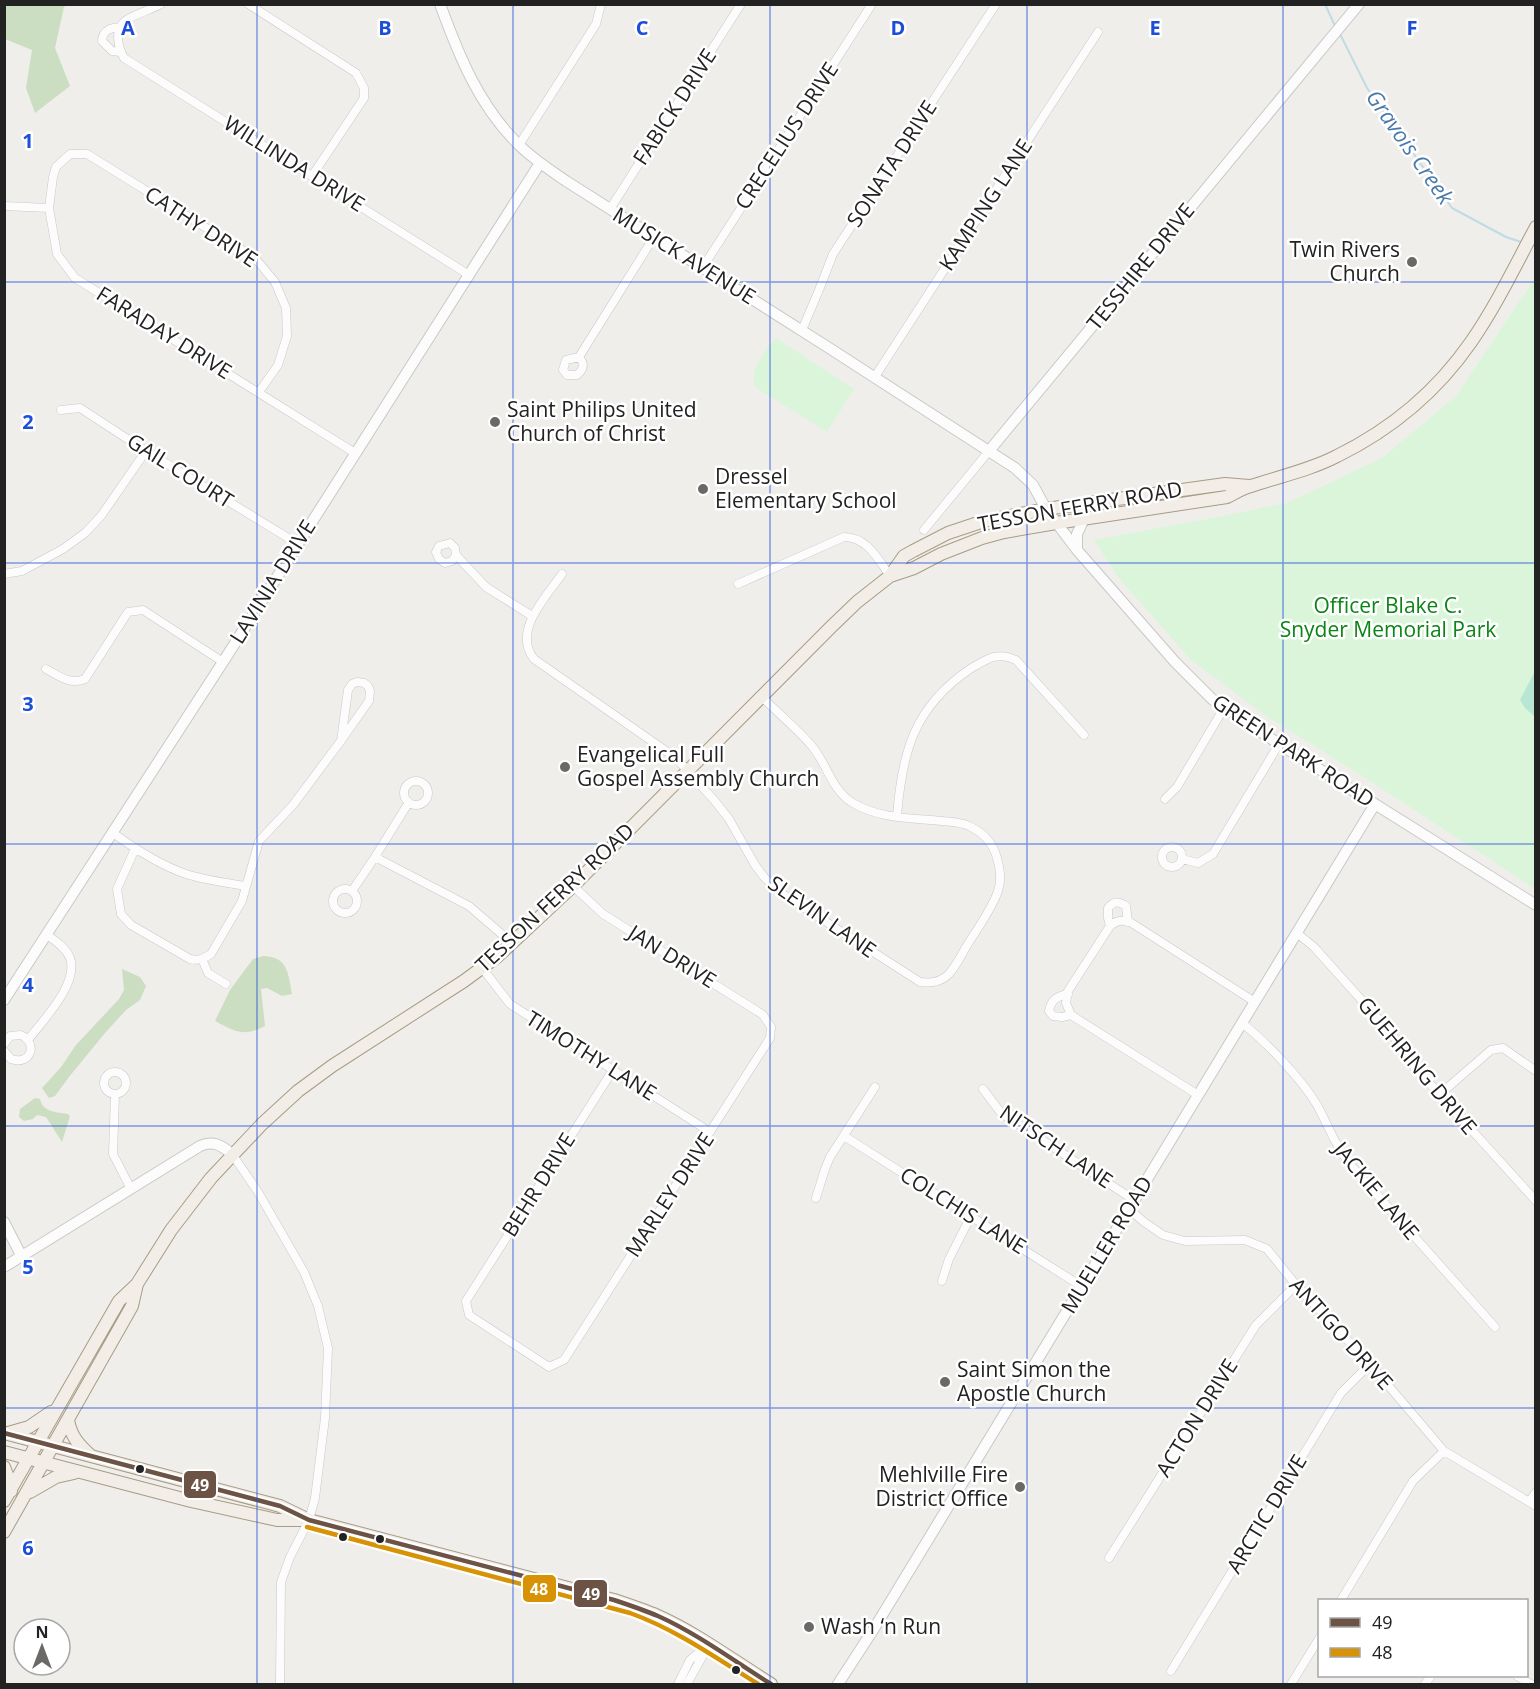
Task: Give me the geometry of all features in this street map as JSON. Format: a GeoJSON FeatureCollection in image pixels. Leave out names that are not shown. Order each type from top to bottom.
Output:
{"type":"FeatureCollection","features":[{"type":"Feature","properties":{"kind":"main road","name":"TESSON FERRY ROAD"},"geometry":{"type":"LineString","coordinates":[[890,576],[982,538],[1004,532],[1227,497],[1250,486],[1288,476],[1330,460],[1363,443],[1400,417],[1431,390],[1460,357],[1478,331],[1536,227]]}},
{"type":"Feature","properties":{"kind":"main road","name":"TESSON FERRY ROAD"},"geometry":{"type":"LineString","coordinates":[[4,1532],[132,1306],[137,1284],[156,1251],[185,1210],[232,1154],[277,1110],[316,1077],[482,968],[512,944],[857,602],[890,576],[904,556],[948,533],[984,521],[1046,509],[1225,484],[1250,486]]}},
{"type":"Feature","properties":{"kind":"main road","name":"TESSON FERRY ROAD"},"geometry":{"type":"LineString","coordinates":[[8,1496],[119,1300],[137,1284]]}},
{"type":"Feature","properties":{"kind":"main road"},"geometry":{"type":"LineString","coordinates":[[5,1433],[38,1423],[57,1408]]}},
{"type":"Feature","properties":{"kind":"main road"},"geometry":{"type":"LineString","coordinates":[[68,1420],[74,1440],[91,1456]]}},
{"type":"Feature","properties":{"kind":"main road"},"geometry":{"type":"LineString","coordinates":[[5,1433],[280,1506],[309,1521]]}},
{"type":"Feature","properties":{"kind":"main road"},"geometry":{"type":"LineString","coordinates":[[4,1452],[191,1501],[276,1520],[309,1521],[614,1600],[659,1616],[709,1644],[771,1684]]}},
{"type":"Feature","properties":{"kind":"main road"},"geometry":{"type":"LineString","coordinates":[[4,1467],[7,1471],[8,1496]]}},
{"type":"Feature","properties":{"kind":"main road"},"geometry":{"type":"LineString","coordinates":[[26,1494],[56,1477],[78,1472]]}},
{"type":"Feature","properties":{"kind":"street"},"geometry":{"type":"LineString","coordinates":[[120,52],[118,39],[125,21],[160,4]]}},
{"type":"Feature","properties":{"kind":"street"},"geometry":{"type":"LineString","coordinates":[[248,4],[356,73],[364,88],[364,98],[312,176]]}},
{"type":"Feature","properties":{"kind":"street"},"geometry":{"type":"LineString","coordinates":[[519,145],[596,24],[601,4]]}},
{"type":"Feature","properties":{"kind":"street","name":"FABICK DRIVE"},"geometry":{"type":"LineString","coordinates":[[610,209],[741,4]]}},
{"type":"Feature","properties":{"kind":"street","name":"CRECELIUS DRIVE"},"geometry":{"type":"LineString","coordinates":[[703,267],[872,4]]}},
{"type":"Feature","properties":{"kind":"street","name":"SONATA DRIVE"},"geometry":{"type":"LineString","coordinates":[[802,330],[833,254],[996,4]]}},
{"type":"Feature","properties":{"kind":"street","name":"TESSHIRE DRIVE"},"geometry":{"type":"LineString","coordinates":[[924,530],[1359,4]]}},
{"type":"Feature","properties":{"kind":"street","name":"MUSICK AVENUE"},"geometry":{"type":"LineString","coordinates":[[443,5],[460,56],[474,85],[495,117],[519,145],[540,163],[989,451]]}},
{"type":"Feature","properties":{"kind":"street","name":"WILLINDA DRIVE"},"geometry":{"type":"LineString","coordinates":[[122,27],[105,31],[102,34],[102,41],[112,51],[120,52],[124,58],[469,275]]}},
{"type":"Feature","properties":{"kind":"street","name":"KAMPING LANE"},"geometry":{"type":"LineString","coordinates":[[874,378],[1098,32]]}},
{"type":"Feature","properties":{"kind":"street","name":"CATHY DRIVE"},"geometry":{"type":"LineString","coordinates":[[49,208],[56,167],[70,154],[87,154],[255,258],[275,282],[286,308],[287,336],[278,365],[259,392]]}},
{"type":"Feature","properties":{"kind":"street","name":"LAVINIA DRIVE"},"geometry":{"type":"LineString","coordinates":[[4,1000],[223,662],[540,163]]}},
{"type":"Feature","properties":{"kind":"street"},"geometry":{"type":"LineString","coordinates":[[4,206],[49,208]]}},
{"type":"Feature","properties":{"kind":"street","name":"FARADAY DRIVE"},"geometry":{"type":"LineString","coordinates":[[49,208],[57,254],[75,278],[355,453]]}},
{"type":"Feature","properties":{"kind":"street"},"geometry":{"type":"LineString","coordinates":[[579,357],[654,237]]}},
{"type":"Feature","properties":{"kind":"street","name":"GAIL COURT"},"geometry":{"type":"LineString","coordinates":[[61,410],[80,408],[298,544]]}},
{"type":"Feature","properties":{"kind":"street"},"geometry":{"type":"LineString","coordinates":[[4,574],[22,572],[63,549],[85,533],[101,516],[146,451]]}},
{"type":"Feature","properties":{"kind":"street","name":"GREEN PARK ROAD"},"geometry":{"type":"LineString","coordinates":[[989,451],[1028,479],[1038,492],[1046,509],[1077,550],[1204,693],[1279,744],[1536,905]]}},
{"type":"Feature","properties":{"kind":"street"},"geometry":{"type":"LineString","coordinates":[[1077,550],[1077,534],[1084,519]]}},
{"type":"Feature","properties":{"kind":"street"},"geometry":{"type":"LineString","coordinates":[[738,584],[844,537],[856,538],[862,542],[890,576]]}},
{"type":"Feature","properties":{"kind":"street"},"geometry":{"type":"LineString","coordinates":[[456,555],[486,587],[532,616],[562,574]]}},
{"type":"Feature","properties":{"kind":"street"},"geometry":{"type":"LineString","coordinates":[[46,669],[69,681],[78,682],[85,679],[128,612],[143,610],[223,662]]}},
{"type":"Feature","properties":{"kind":"street","name":"SLEVIN LANE"},"geometry":{"type":"LineString","coordinates":[[532,616],[526,632],[526,644],[528,652],[534,659],[676,758],[729,819],[754,865],[778,891],[920,982],[932,984],[950,974],[995,897],[999,889],[1001,873],[994,849],[985,837],[969,826],[897,816]]}},
{"type":"Feature","properties":{"kind":"street"},"geometry":{"type":"LineString","coordinates":[[762,696],[811,745],[844,798],[868,810],[897,816],[905,757],[927,710],[939,695],[958,678],[995,656],[1006,655],[1016,660],[1084,735]]}},
{"type":"Feature","properties":{"kind":"street"},"geometry":{"type":"LineString","coordinates":[[135,849],[117,889],[121,914],[131,925],[190,959],[196,961],[202,959],[211,954],[242,901],[259,841],[293,805],[341,741],[369,701],[370,692],[368,686],[363,683],[352,684],[348,690],[341,741]]}},
{"type":"Feature","properties":{"kind":"street"},"geometry":{"type":"LineString","coordinates":[[1165,799],[1177,787],[1224,708]]}},
{"type":"Feature","properties":{"kind":"street"},"geometry":{"type":"LineString","coordinates":[[1182,859],[1198,863],[1214,854],[1279,744]]}},
{"type":"Feature","properties":{"kind":"street"},"geometry":{"type":"LineString","coordinates":[[352,891],[409,802]]}},
{"type":"Feature","properties":{"kind":"street","name":"MUELLER ROAD"},"geometry":{"type":"LineString","coordinates":[[838,1684],[875,1627],[1375,804]]}},
{"type":"Feature","properties":{"kind":"street"},"geometry":{"type":"LineString","coordinates":[[113,833],[135,849],[184,873],[246,886]]}},
{"type":"Feature","properties":{"kind":"street"},"geometry":{"type":"LineString","coordinates":[[375,857],[470,906],[512,944]]}},
{"type":"Feature","properties":{"kind":"street","name":"JAN DRIVE"},"geometry":{"type":"LineString","coordinates":[[573,886],[603,914],[763,1015],[771,1027]]}},
{"type":"Feature","properties":{"kind":"street"},"geometry":{"type":"LineString","coordinates":[[1110,926],[1108,908],[1116,902],[1126,906],[1124,921]]}},
{"type":"Feature","properties":{"kind":"street"},"geometry":{"type":"LineString","coordinates":[[1198,1095],[1071,1015],[1067,998],[1110,926],[1115,922],[1124,921],[1255,1002]]}},
{"type":"Feature","properties":{"kind":"street","name":"GUEHRING DRIVE"},"geometry":{"type":"LineString","coordinates":[[1297,933],[1314,947],[1392,1034],[1412,1064],[1536,1201]]}},
{"type":"Feature","properties":{"kind":"street"},"geometry":{"type":"LineString","coordinates":[[28,1040],[66,990],[72,971],[70,958],[64,949],[47,935]]}},
{"type":"Feature","properties":{"kind":"street"},"geometry":{"type":"LineString","coordinates":[[202,959],[208,973],[226,984]]}},
{"type":"Feature","properties":{"kind":"street","name":"TIMOTHY LANE"},"geometry":{"type":"LineString","coordinates":[[482,968],[510,1004],[710,1132]]}},
{"type":"Feature","properties":{"kind":"street"},"geometry":{"type":"LineString","coordinates":[[1067,998],[1060,995],[1054,999],[1049,1011],[1053,1016],[1071,1015]]}},
{"type":"Feature","properties":{"kind":"street","name":"JACKIE LANE"},"geometry":{"type":"LineString","coordinates":[[1242,1023],[1258,1036],[1305,1088],[1318,1106],[1334,1142],[1348,1162],[1495,1327]]}},
{"type":"Feature","properties":{"kind":"street","name":"MARLEY DRIVE"},"geometry":{"type":"LineString","coordinates":[[564,1360],[770,1038],[771,1027]]}},
{"type":"Feature","properties":{"kind":"street"},"geometry":{"type":"LineString","coordinates":[[4,1044],[10,1036],[16,1034],[28,1040],[31,1048],[28,1056],[15,1061],[4,1051]]}},
{"type":"Feature","properties":{"kind":"street"},"geometry":{"type":"LineString","coordinates":[[1439,1095],[1491,1050],[1503,1048],[1536,1071]]}},
{"type":"Feature","properties":{"kind":"street","name":"BEHR DRIVE"},"geometry":{"type":"LineString","coordinates":[[564,1360],[549,1367],[469,1315],[466,1301],[613,1070]]}},
{"type":"Feature","properties":{"kind":"street"},"geometry":{"type":"LineString","coordinates":[[816,1198],[825,1169],[875,1088]]}},
{"type":"Feature","properties":{"kind":"street","name":"NITSCH LANE"},"geometry":{"type":"LineString","coordinates":[[984,1089],[1001,1113],[1132,1204]]}},
{"type":"Feature","properties":{"kind":"street"},"geometry":{"type":"LineString","coordinates":[[115,1094],[113,1154],[131,1189]]}},
{"type":"Feature","properties":{"kind":"street","name":"COLCHIS LANE"},"geometry":{"type":"LineString","coordinates":[[844,1136],[1082,1286]]}},
{"type":"Feature","properties":{"kind":"street"},"geometry":{"type":"LineString","coordinates":[[4,1267],[204,1144],[220,1145],[232,1154],[258,1192],[301,1266],[314,1294],[327,1348],[324,1424],[315,1498],[309,1521],[290,1557],[281,1582],[280,1684]]}},
{"type":"Feature","properties":{"kind":"street","name":"ANTIGO DRIVE"},"geometry":{"type":"LineString","coordinates":[[1132,1204],[1144,1222],[1163,1234],[1185,1241],[1245,1240],[1267,1249],[1296,1285],[1370,1364],[1444,1451],[1532,1504]]}},
{"type":"Feature","properties":{"kind":"street"},"geometry":{"type":"LineString","coordinates":[[942,1281],[949,1259],[971,1216]]}},
{"type":"Feature","properties":{"kind":"street"},"geometry":{"type":"LineString","coordinates":[[4,1222],[22,1257]]}},
{"type":"Feature","properties":{"kind":"street","name":"ACTON DRIVE"},"geometry":{"type":"LineString","coordinates":[[1109,1558],[1256,1325],[1296,1285]]}},
{"type":"Feature","properties":{"kind":"street","name":"ARCTIC DRIVE"},"geometry":{"type":"LineString","coordinates":[[1171,1671],[1341,1393],[1370,1364]]}},
{"type":"Feature","properties":{"kind":"street"},"geometry":{"type":"LineString","coordinates":[[1342,1599],[1413,1481],[1444,1451]]}},
{"type":"Feature","properties":{"kind":"street"},"geometry":{"type":"LineString","coordinates":[[1532,1504],[1536,1492]]}},
{"type":"Feature","properties":{"kind":"street"},"geometry":{"type":"LineString","coordinates":[[1291,1684],[1318,1640]]}},
{"type":"Feature","properties":{"kind":"street"},"geometry":{"type":"LineString","coordinates":[[678,1684],[690,1660],[709,1644]]}},
{"type":"Feature","properties":{"kind":"street"},"geometry":{"type":"LineString","coordinates":[[687,1684],[709,1644]]}},
{"type":"Feature","properties":{"kind":"green space"},"geometry":{"type":"Polygon","coordinates":[[[5,4],[68,5],[64,7],[55,48],[70,86],[35,113],[26,88],[32,50],[5,39],[5,4]]]}},
{"type":"Feature","properties":{"kind":"green space","name":"Officer Blake C. Snyder Memorial Park"},"geometry":{"type":"Polygon","coordinates":[[[1535,278],[1535,889],[1266,716],[1190,659],[1118,577],[1094,540],[1287,503],[1382,458],[1456,396],[1535,278]]]}},
{"type":"Feature","properties":{"kind":"green space"},"geometry":{"type":"Polygon","coordinates":[[[776,338],[854,389],[827,432],[755,387],[756,367],[762,354],[776,338]]]}},
{"type":"Feature","properties":{"kind":"green space"},"geometry":{"type":"Polygon","coordinates":[[[1535,671],[1536,717],[1525,708],[1520,700],[1535,671]]]}},
{"type":"Feature","properties":{"kind":"green space"},"geometry":{"type":"Polygon","coordinates":[[[263,956],[278,959],[282,963],[288,973],[292,994],[282,996],[267,988],[261,989],[265,1026],[257,1029],[240,1032],[215,1021],[230,990],[253,959],[263,956]]]}},
{"type":"Feature","properties":{"kind":"green space"},"geometry":{"type":"Polygon","coordinates":[[[122,969],[140,977],[146,986],[140,1000],[126,1010],[55,1096],[49,1098],[42,1088],[61,1067],[76,1045],[119,999],[124,990],[122,969]]]}},
{"type":"Feature","properties":{"kind":"green space"},"geometry":{"type":"Polygon","coordinates":[[[35,1098],[40,1099],[47,1109],[70,1116],[62,1142],[46,1117],[37,1115],[33,1119],[24,1121],[19,1117],[20,1109],[35,1098]]]}},
{"type":"Feature","properties":{"kind":"waterway","name":"Gravois Creek"},"geometry":{"type":"LineString","coordinates":[[1325,4],[1335,26]]}},
{"type":"Feature","properties":{"kind":"waterway","name":"Gravois Creek"},"geometry":{"type":"LineString","coordinates":[[1340,34],[1367,88],[1452,208],[1506,237],[1524,243]]}},
{"type":"Feature","properties":{"kind":"transit line","name":"49"},"geometry":{"type":"LineString","coordinates":[[4,1433],[280,1506],[309,1520],[614,1600],[673,1623],[771,1684]]}},
{"type":"Feature","properties":{"kind":"transit line","name":"48"},"geometry":{"type":"LineString","coordinates":[[307,1527],[630,1613],[680,1636],[758,1684]]}},
{"type":"Feature","properties":{"kind":"place","name":"Twin Rivers Church"},"geometry":{"type":"Point","coordinates":[1412,262]}},
{"type":"Feature","properties":{"kind":"place","name":"Saint Philips United Church of Christ"},"geometry":{"type":"Point","coordinates":[495,422]}},
{"type":"Feature","properties":{"kind":"place","name":"Dressel Elementary School"},"geometry":{"type":"Point","coordinates":[703,489]}},
{"type":"Feature","properties":{"kind":"place","name":"Evangelical Full Gospel Assembly Church"},"geometry":{"type":"Point","coordinates":[565,767]}},
{"type":"Feature","properties":{"kind":"place","name":"Saint Simon the Apostle Church"},"geometry":{"type":"Point","coordinates":[945,1382]}},
{"type":"Feature","properties":{"kind":"place","name":"Mehlville Fire District Office"},"geometry":{"type":"Point","coordinates":[1020,1487]}},
{"type":"Feature","properties":{"kind":"place","name":"Wash ‘n Run"},"geometry":{"type":"Point","coordinates":[809,1627]}}]}
